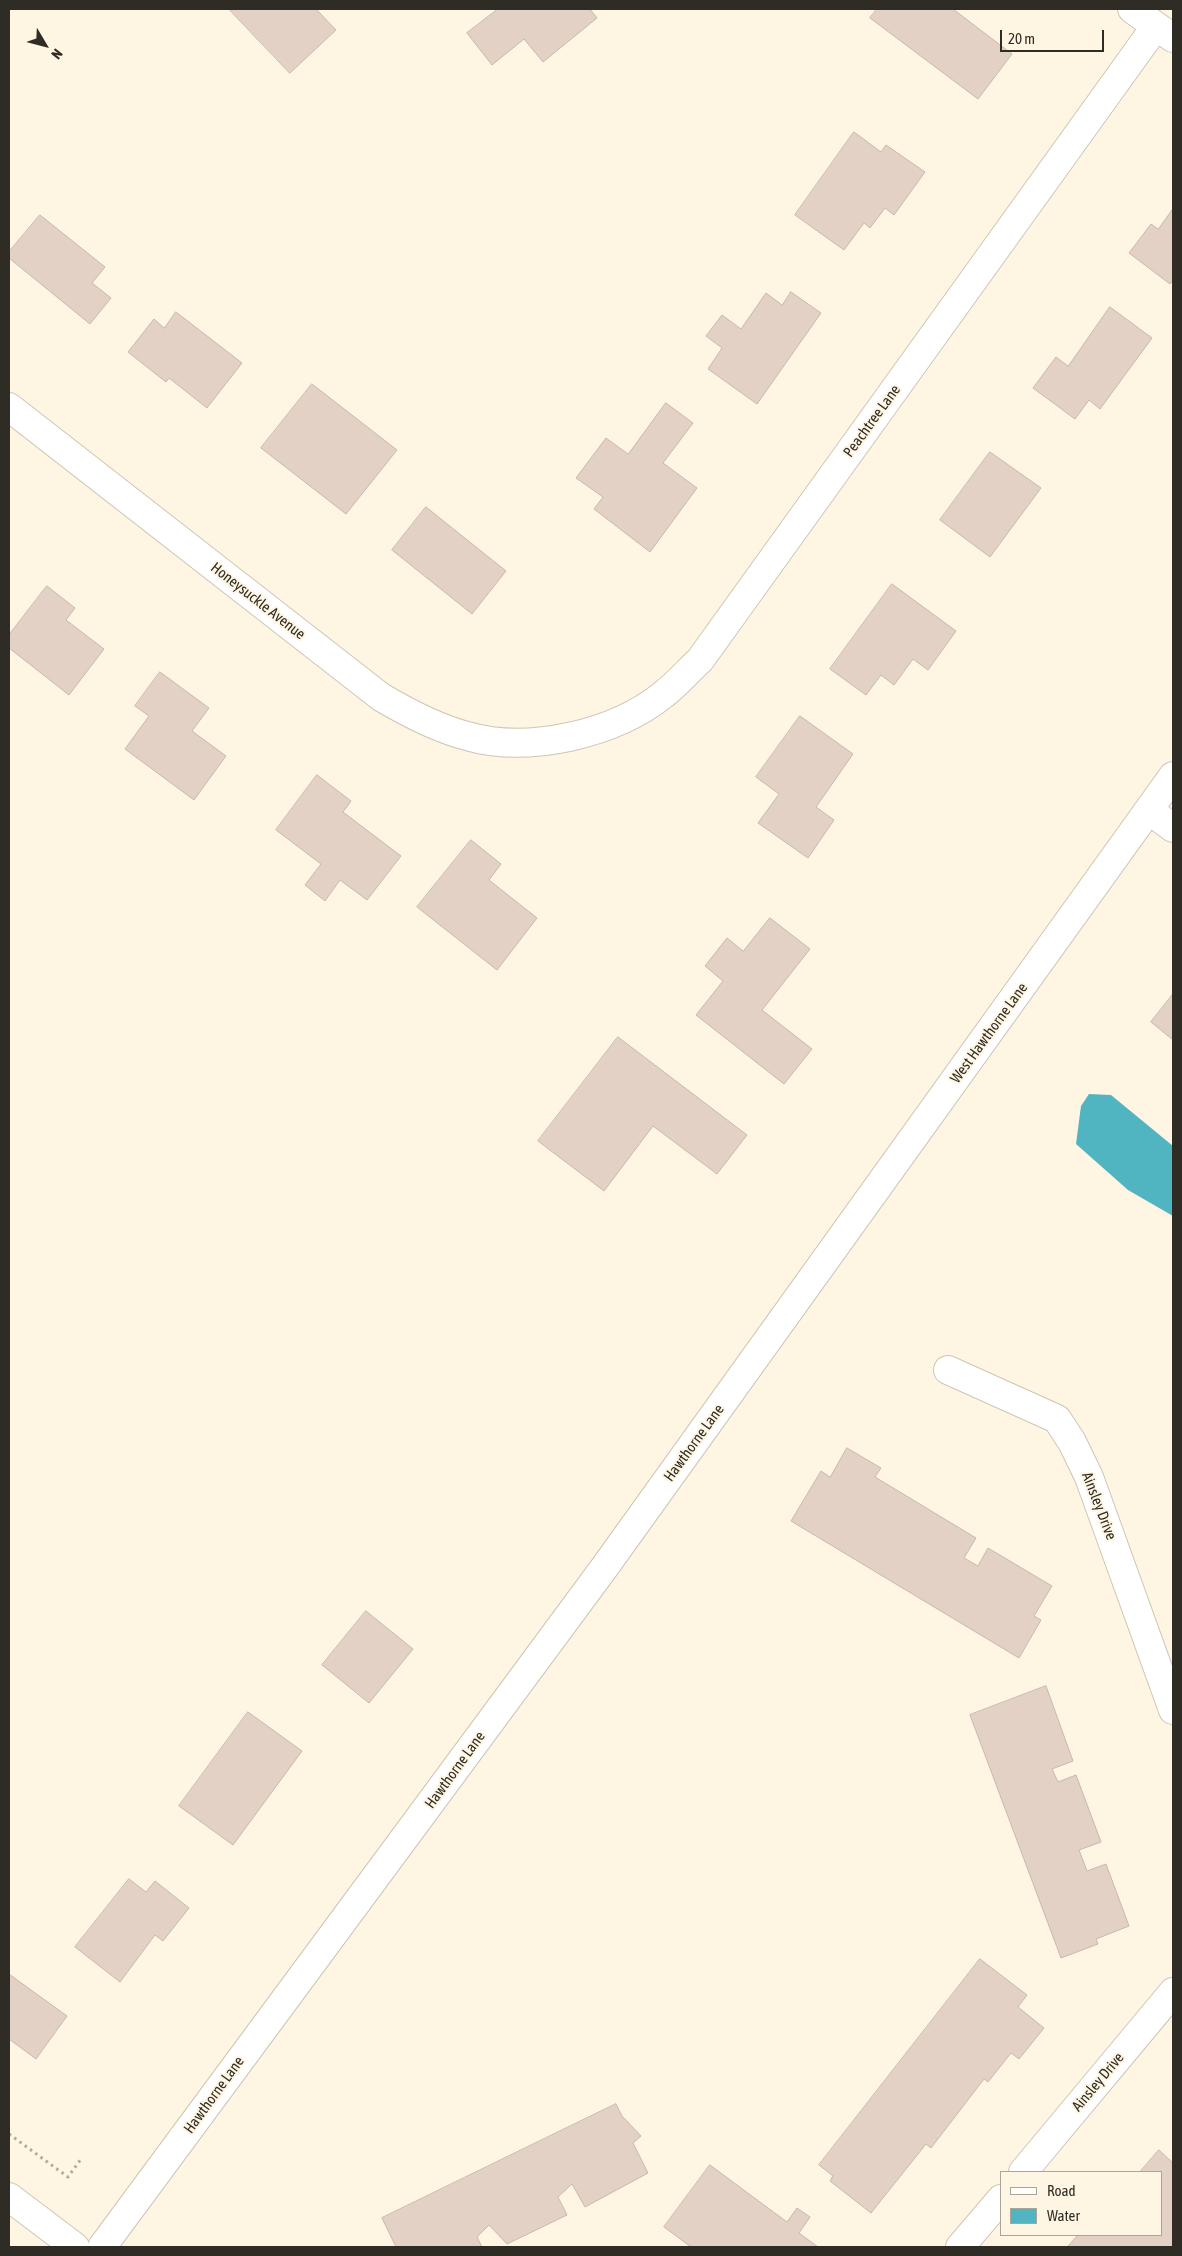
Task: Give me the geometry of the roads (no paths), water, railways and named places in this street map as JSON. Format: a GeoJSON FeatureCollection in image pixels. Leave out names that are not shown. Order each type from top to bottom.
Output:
{"type":"FeatureCollection","features":[{"type":"Feature","properties":{"kind":"street"},"geometry":{"type":"LineString","coordinates":[[1132,9],[1165,32]]}},
{"type":"Feature","properties":{"kind":"street","name":"Peachtree Lane"},"geometry":{"type":"LineString","coordinates":[[531,743],[578,735],[635,713],[664,694],[700,660],[1165,32]]}},
{"type":"Feature","properties":{"kind":"street","name":"Honeysuckle Avenue"},"geometry":{"type":"LineString","coordinates":[[9,407],[381,697],[410,714],[468,737],[499,742],[531,743]]}},
{"type":"Feature","properties":{"kind":"street","name":"West Hawthorne Lane"},"geometry":{"type":"LineString","coordinates":[[804,1290],[1173,776]]}},
{"type":"Feature","properties":{"kind":"street"},"geometry":{"type":"LineString","coordinates":[[1149,810],[1173,828]]}},
{"type":"Feature","properties":{"kind":"street","name":"Hawthorne Lane"},"geometry":{"type":"LineString","coordinates":[[102,2247],[604,1568],[804,1290]]}},
{"type":"Feature","properties":{"kind":"street","name":"Ainsley Drive"},"geometry":{"type":"LineString","coordinates":[[948,1370],[1057,1420],[1072,1442],[1089,1477],[1173,1710]]}},
{"type":"Feature","properties":{"kind":"street","name":"Ainsley Drive"},"geometry":{"type":"LineString","coordinates":[[1024,2171],[1173,1992]]}},
{"type":"Feature","properties":{"kind":"street"},"geometry":{"type":"LineString","coordinates":[[9,2197],[75,2247]]}},
{"type":"Feature","properties":{"kind":"street"},"geometry":{"type":"LineString","coordinates":[[960,2247],[1000,2199]]}},
{"type":"Feature","properties":{"kind":"water"},"geometry":{"type":"Polygon","coordinates":[[[1089,1094],[1111,1095],[1173,1146],[1173,1216],[1128,1190],[1076,1144],[1081,1106],[1089,1094]]]}}]}
